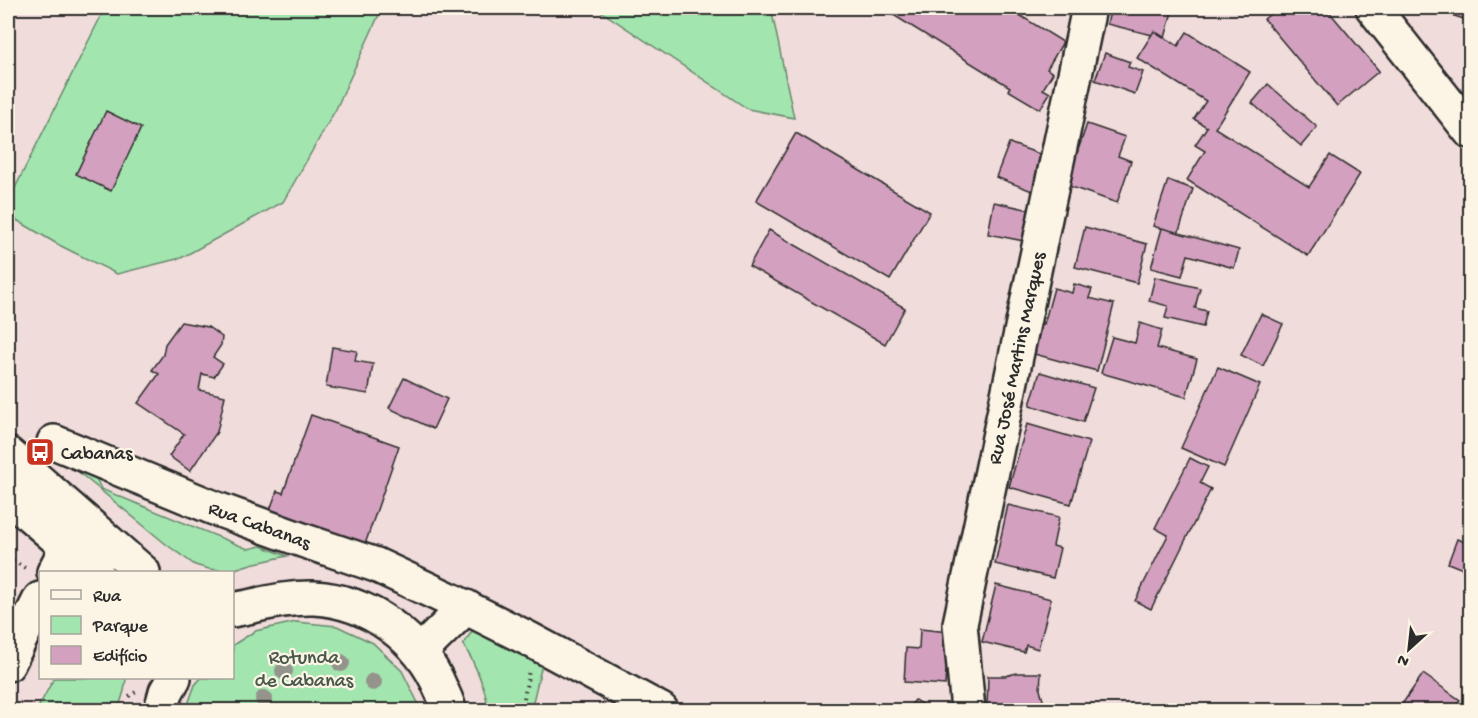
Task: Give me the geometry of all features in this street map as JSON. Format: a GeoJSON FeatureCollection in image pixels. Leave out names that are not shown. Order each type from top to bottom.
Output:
{"type":"FeatureCollection","features":[{"type":"Feature","properties":{"kind":"street","name":"Rua José Martins Marques"},"geometry":{"type":"LineString","coordinates":[[968,711],[960,624],[1089,8]]}},
{"type":"Feature","properties":{"kind":"street"},"geometry":{"type":"LineString","coordinates":[[1373,8],[1470,131]]}},
{"type":"Feature","properties":{"kind":"street","name":"Rua Cabanas"},"geometry":{"type":"LineString","coordinates":[[54,442],[214,508],[376,564],[466,607],[661,711]]}},
{"type":"Feature","properties":{"kind":"street"},"geometry":{"type":"LineString","coordinates":[[8,454],[141,571]]}},
{"type":"Feature","properties":{"kind":"street"},"geometry":{"type":"LineString","coordinates":[[8,496],[47,571]]}},
{"type":"Feature","properties":{"kind":"street"},"geometry":{"type":"LineString","coordinates":[[8,664],[39,593]]}},
{"type":"Feature","properties":{"kind":"street"},"geometry":{"type":"LineString","coordinates":[[240,611],[285,599],[315,598],[345,603],[373,614],[398,631],[420,652],[436,677],[449,711]]}},
{"type":"Feature","properties":{"kind":"street"},"geometry":{"type":"LineString","coordinates":[[420,652],[466,607]]}},
{"type":"Feature","properties":{"kind":"path"},"geometry":{"type":"LineString","coordinates":[[8,558],[43,571]]}},
{"type":"Feature","properties":{"kind":"path"},"geometry":{"type":"LineString","coordinates":[[522,711],[530,663],[545,648]]}},
{"type":"Feature","properties":{"kind":"green space"},"geometry":{"type":"Polygon","coordinates":[[[105,8],[382,8],[336,109],[283,202],[181,258],[117,274],[59,245],[8,215],[8,202],[105,8]]]}},
{"type":"Feature","properties":{"kind":"green space"},"geometry":{"type":"Polygon","coordinates":[[[596,8],[771,8],[794,118],[748,109],[596,8]]]}},
{"type":"Feature","properties":{"kind":"green space"},"geometry":{"type":"Polygon","coordinates":[[[76,470],[96,478],[101,489],[248,549],[261,546],[287,556],[229,571],[195,565],[167,545],[76,470]]]}},
{"type":"Feature","properties":{"kind":"green space","name":"Rotunda de Cabanas"},"geometry":{"type":"Polygon","coordinates":[[[296,622],[337,626],[373,643],[402,671],[421,710],[186,710],[195,685],[200,679],[234,679],[234,644],[255,631],[296,622]]]}},
{"type":"Feature","properties":{"kind":"green space"},"geometry":{"type":"Polygon","coordinates":[[[476,626],[544,656],[531,710],[489,710],[479,676],[463,644],[476,626]]]}},
{"type":"Feature","properties":{"kind":"green space"},"geometry":{"type":"Polygon","coordinates":[[[53,679],[126,679],[118,710],[37,710],[53,679]]]}},
{"type":"Feature","properties":{"kind":"building"},"geometry":{"type":"Polygon","coordinates":[[[882,8],[1008,8],[1063,42],[1047,69],[1053,73],[1043,89],[1050,93],[1040,109],[1008,90],[1010,87],[882,8]]]}},
{"type":"Feature","properties":{"kind":"building"},"geometry":{"type":"Polygon","coordinates":[[[1111,8],[1173,8],[1165,38],[1107,24],[1111,8]]]}},
{"type":"Feature","properties":{"kind":"building"},"geometry":{"type":"Polygon","coordinates":[[[1278,8],[1326,8],[1379,71],[1337,106],[1264,19],[1278,8]]]}},
{"type":"Feature","properties":{"kind":"building"},"geometry":{"type":"Polygon","coordinates":[[[1429,8],[1470,8],[1470,24],[1467,20],[1429,8]]]}},
{"type":"Feature","properties":{"kind":"building"},"geometry":{"type":"Polygon","coordinates":[[[1154,31],[1178,46],[1187,32],[1250,72],[1215,128],[1309,187],[1330,155],[1360,174],[1308,256],[1187,180],[1205,151],[1195,145],[1207,127],[1194,119],[1206,101],[1137,58],[1154,31]]]}},
{"type":"Feature","properties":{"kind":"building"},"geometry":{"type":"Polygon","coordinates":[[[1105,53],[1130,62],[1128,67],[1143,72],[1135,94],[1095,80],[1105,53]]]}},
{"type":"Feature","properties":{"kind":"building"},"geometry":{"type":"Polygon","coordinates":[[[1268,84],[1317,127],[1301,146],[1252,103],[1268,84]]]}},
{"type":"Feature","properties":{"kind":"building"},"geometry":{"type":"Polygon","coordinates":[[[106,111],[141,128],[111,191],[76,174],[106,111]]]}},
{"type":"Feature","properties":{"kind":"building"},"geometry":{"type":"Polygon","coordinates":[[[1087,124],[1125,137],[1118,156],[1131,161],[1117,203],[1066,185],[1087,124]]]}},
{"type":"Feature","properties":{"kind":"building"},"geometry":{"type":"Polygon","coordinates":[[[796,133],[930,212],[890,280],[756,201],[796,133]]]}},
{"type":"Feature","properties":{"kind":"building"},"geometry":{"type":"Polygon","coordinates":[[[1009,143],[1045,156],[1032,191],[996,177],[1009,143]]]}},
{"type":"Feature","properties":{"kind":"building"},"geometry":{"type":"Polygon","coordinates":[[[1168,180],[1193,189],[1178,234],[1153,226],[1168,180]]]}},
{"type":"Feature","properties":{"kind":"building"},"geometry":{"type":"Polygon","coordinates":[[[994,202],[1030,210],[1024,241],[988,234],[994,202]]]}},
{"type":"Feature","properties":{"kind":"building"},"geometry":{"type":"Polygon","coordinates":[[[1085,227],[1147,244],[1137,283],[1075,267],[1085,227]]]}},
{"type":"Feature","properties":{"kind":"building"},"geometry":{"type":"Polygon","coordinates":[[[1162,228],[1239,250],[1234,268],[1188,255],[1182,276],[1151,268],[1162,228]]]}},
{"type":"Feature","properties":{"kind":"building"},"geometry":{"type":"Polygon","coordinates":[[[769,230],[905,308],[885,344],[749,266],[769,230]]]}},
{"type":"Feature","properties":{"kind":"building"},"geometry":{"type":"Polygon","coordinates":[[[1155,277],[1200,288],[1195,308],[1207,311],[1203,327],[1165,318],[1168,306],[1149,301],[1155,277]]]}},
{"type":"Feature","properties":{"kind":"building"},"geometry":{"type":"Polygon","coordinates":[[[1074,284],[1092,289],[1089,298],[1114,304],[1097,371],[1027,352],[1035,322],[1044,324],[1054,288],[1072,293],[1074,284]]]}},
{"type":"Feature","properties":{"kind":"building"},"geometry":{"type":"Polygon","coordinates":[[[1261,314],[1283,324],[1263,366],[1241,355],[1261,314]]]}},
{"type":"Feature","properties":{"kind":"building"},"geometry":{"type":"Polygon","coordinates":[[[181,322],[208,327],[222,337],[221,345],[213,357],[223,364],[214,377],[202,374],[199,390],[225,396],[217,432],[190,471],[169,456],[184,434],[138,403],[159,374],[152,370],[163,355],[165,344],[181,322]]]}},
{"type":"Feature","properties":{"kind":"building"},"geometry":{"type":"Polygon","coordinates":[[[1140,323],[1162,330],[1157,348],[1197,359],[1186,397],[1101,373],[1112,337],[1135,343],[1140,323]]]}},
{"type":"Feature","properties":{"kind":"building"},"geometry":{"type":"Polygon","coordinates":[[[332,347],[357,351],[355,361],[373,364],[368,394],[326,387],[332,347]]]}},
{"type":"Feature","properties":{"kind":"building"},"geometry":{"type":"Polygon","coordinates":[[[1218,367],[1260,385],[1224,467],[1181,448],[1218,367]]]}},
{"type":"Feature","properties":{"kind":"building"},"geometry":{"type":"Polygon","coordinates":[[[1040,372],[1094,388],[1083,422],[1030,405],[1040,372]]]}},
{"type":"Feature","properties":{"kind":"building"},"geometry":{"type":"Polygon","coordinates":[[[404,378],[447,399],[433,429],[389,408],[404,378]]]}},
{"type":"Feature","properties":{"kind":"building"},"geometry":{"type":"Polygon","coordinates":[[[311,415],[399,446],[362,553],[267,518],[277,491],[283,493],[311,415]]]}},
{"type":"Feature","properties":{"kind":"building"},"geometry":{"type":"Polygon","coordinates":[[[1027,424],[1089,442],[1071,504],[1009,487],[1027,424]]]}},
{"type":"Feature","properties":{"kind":"building"},"geometry":{"type":"Polygon","coordinates":[[[1190,458],[1208,467],[1200,483],[1211,489],[1151,609],[1135,601],[1168,535],[1155,528],[1190,458]]]}},
{"type":"Feature","properties":{"kind":"building"},"geometry":{"type":"Polygon","coordinates":[[[1008,505],[1059,517],[1053,546],[1060,548],[1053,578],[995,564],[1008,505]]]}},
{"type":"Feature","properties":{"kind":"building"},"geometry":{"type":"Polygon","coordinates":[[[1457,539],[1470,544],[1470,572],[1448,563],[1457,539]]]}},
{"type":"Feature","properties":{"kind":"building"},"geometry":{"type":"Polygon","coordinates":[[[996,585],[1051,599],[1038,649],[1026,645],[1024,652],[982,642],[996,585]]]}},
{"type":"Feature","properties":{"kind":"building"},"geometry":{"type":"Polygon","coordinates":[[[920,629],[949,632],[945,685],[904,682],[906,648],[919,649],[920,629]]]}},
{"type":"Feature","properties":{"kind":"building"},"geometry":{"type":"Polygon","coordinates":[[[1041,673],[1040,690],[1046,710],[987,710],[988,676],[1041,673]]]}},
{"type":"Feature","properties":{"kind":"building"},"geometry":{"type":"Polygon","coordinates":[[[1423,674],[1460,700],[1453,710],[1398,710],[1423,674]]]}},
{"type":"Feature","properties":{"kind":"building"},"geometry":{"type":"Polygon","coordinates":[[[915,700],[930,710],[907,710],[915,700]]]}},
{"type":"Feature","properties":{"kind":"place","name":"Cabanas"},"geometry":{"type":"Point","coordinates":[40,452]}}]}
